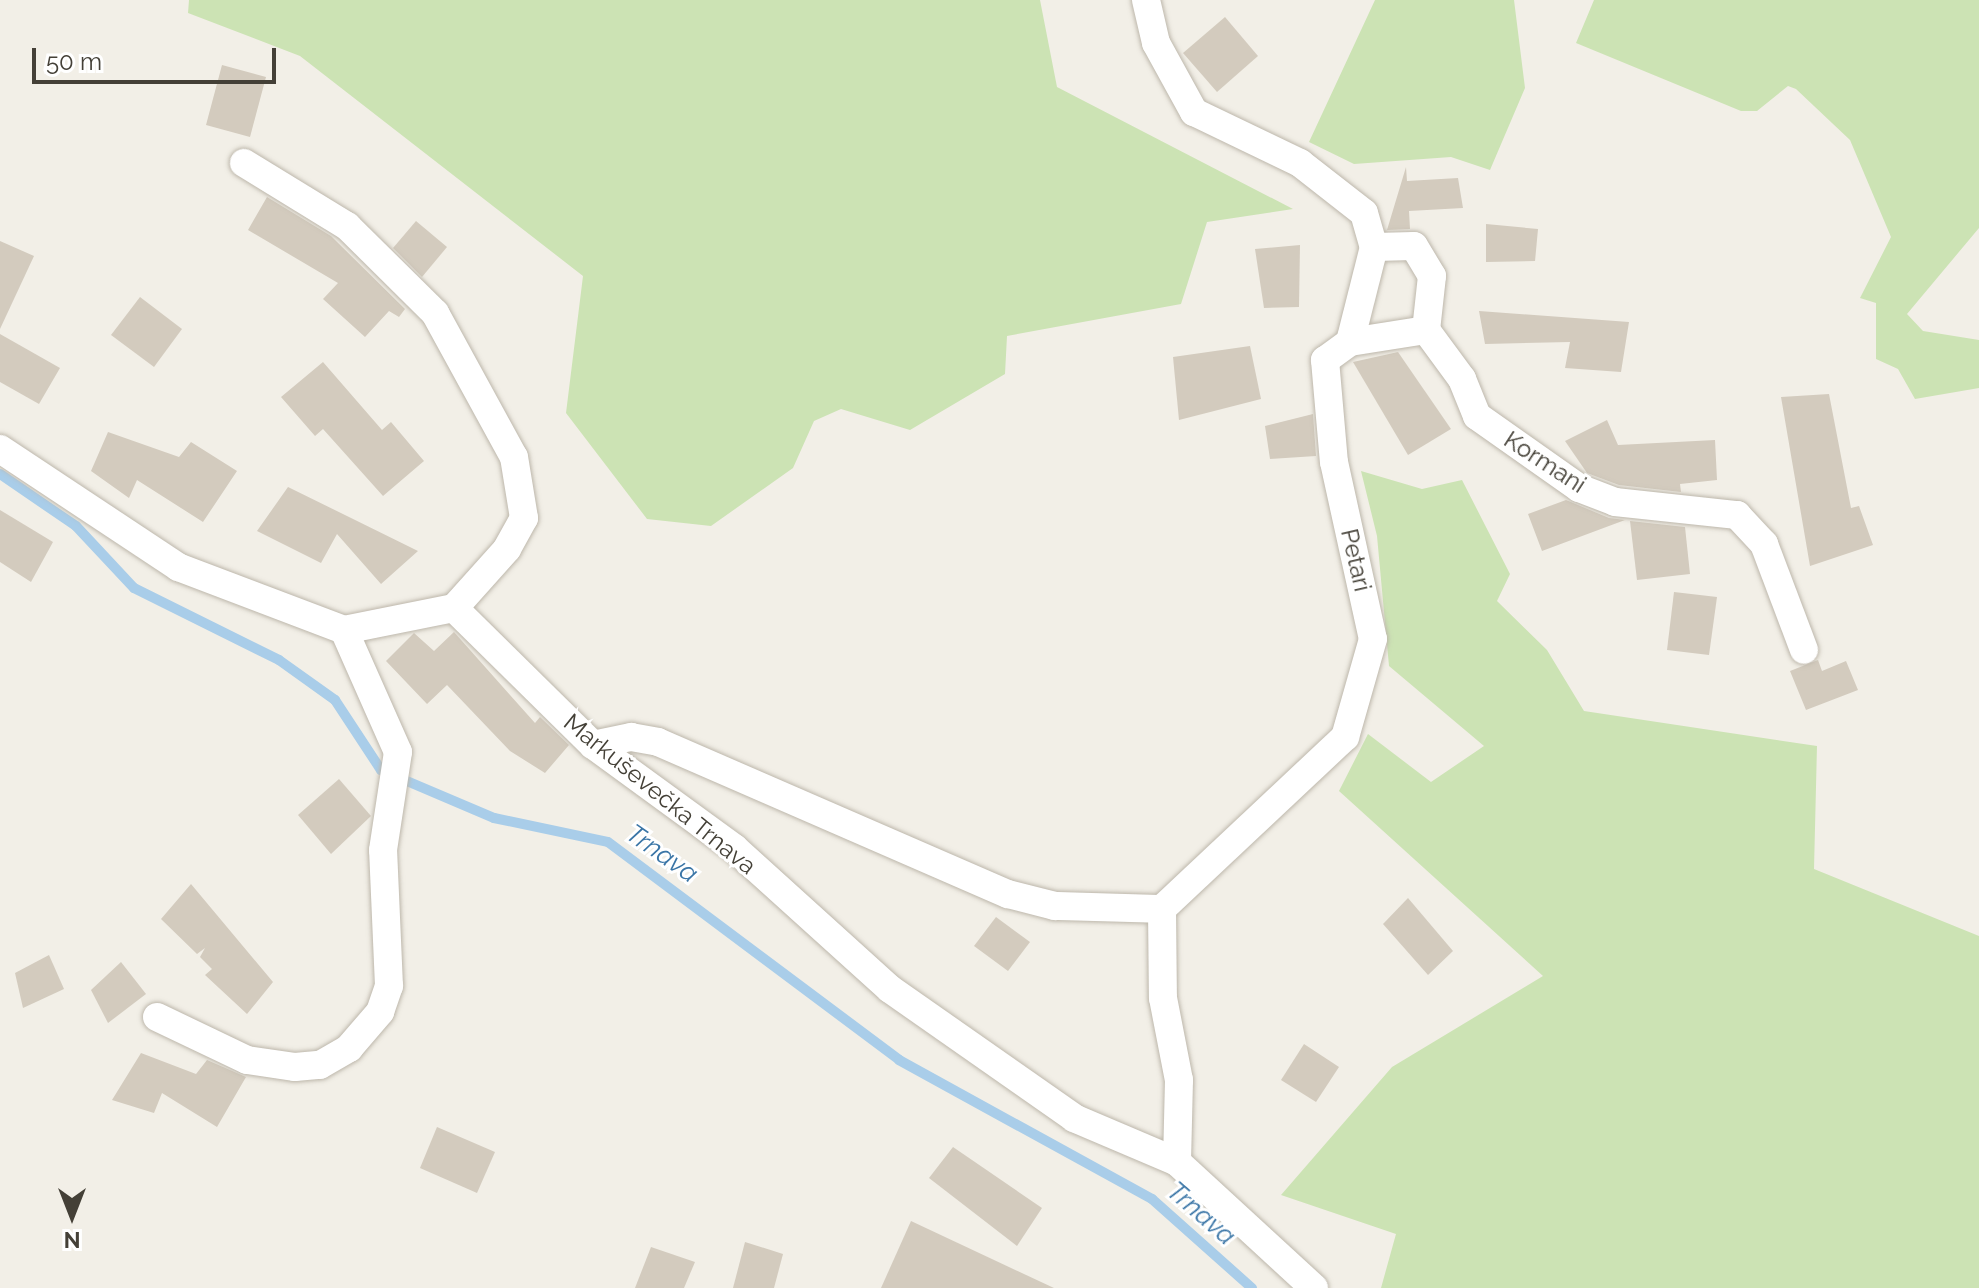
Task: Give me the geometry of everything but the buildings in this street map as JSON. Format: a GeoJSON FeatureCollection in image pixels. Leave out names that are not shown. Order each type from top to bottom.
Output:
{"type":"FeatureCollection","features":[{"type":"Feature","properties":{"kind":"street"},"geometry":{"type":"LineString","coordinates":[[1146,0],[1156,43],[1194,112],[1300,163],[1364,213],[1374,247],[1414,246],[1432,276],[1426,330],[1350,342]]}},
{"type":"Feature","properties":{"kind":"street"},"geometry":{"type":"LineString","coordinates":[[0,449],[178,567],[344,630],[454,608],[507,549],[524,518],[514,457],[435,313],[347,226],[244,163]]}},
{"type":"Feature","properties":{"kind":"street","name":"Petari"},"geometry":{"type":"LineString","coordinates":[[1162,909],[1345,737],[1373,639],[1334,462],[1325,360],[1350,342],[1374,247]]}},
{"type":"Feature","properties":{"kind":"street","name":"Kormani"},"geometry":{"type":"LineString","coordinates":[[1426,330],[1462,379],[1477,416],[1579,488],[1615,502],[1737,515],[1764,544],[1804,650]]}},
{"type":"Feature","properties":{"kind":"street","name":"Markuševečka Trnava"},"geometry":{"type":"LineString","coordinates":[[454,608],[593,745],[734,848],[778,895],[965,1045],[1074,1118],[1177,1162]]}},
{"type":"Feature","properties":{"kind":"street"},"geometry":{"type":"LineString","coordinates":[[157,1017],[271,1067],[320,1065],[349,1048],[380,1012],[389,986],[383,850],[394,780],[396,736],[344,630]]}},
{"type":"Feature","properties":{"kind":"street"},"geometry":{"type":"LineString","coordinates":[[593,745],[631,737],[658,742],[1008,894],[1055,906],[1162,909],[1163,998],[1179,1080],[1177,1162],[1300,1285]]}},
{"type":"Feature","properties":{"kind":"green space"},"geometry":{"type":"Polygon","coordinates":[[[189,0],[1040,0],[1057,87],[1293,209],[1207,222],[1181,304],[1007,336],[1005,374],[910,430],[841,409],[814,421],[793,468],[711,526],[647,519],[566,413],[583,276],[300,56],[188,13],[189,0]]]}},
{"type":"Feature","properties":{"kind":"green space"},"geometry":{"type":"Polygon","coordinates":[[[1375,0],[1514,0],[1525,88],[1490,170],[1451,157],[1354,164],[1309,142],[1375,0]]]}},
{"type":"Feature","properties":{"kind":"green space"},"geometry":{"type":"Polygon","coordinates":[[[1594,0],[1979,0],[1979,228],[1907,314],[1923,331],[1979,340],[1979,388],[1915,399],[1898,369],[1876,359],[1876,303],[1860,298],[1891,237],[1850,140],[1796,89],[1788,86],[1757,111],[1741,111],[1576,43],[1594,0]]]}},
{"type":"Feature","properties":{"kind":"green space"},"geometry":{"type":"Polygon","coordinates":[[[1361,471],[1422,489],[1462,480],[1510,574],[1497,601],[1547,650],[1584,711],[1817,746],[1814,869],[1979,936],[1979,1288],[1381,1288],[1396,1234],[1281,1195],[1392,1067],[1543,976],[1339,791],[1368,734],[1431,782],[1484,746],[1389,666],[1377,536],[1361,471]]]}},
{"type":"Feature","properties":{"kind":"waterway","name":"Trnava"},"geometry":{"type":"LineString","coordinates":[[0,474],[76,526],[134,588],[279,660],[335,700],[381,770],[494,818],[608,842],[899,1060],[1152,1199],[1252,1288]]}}]}
